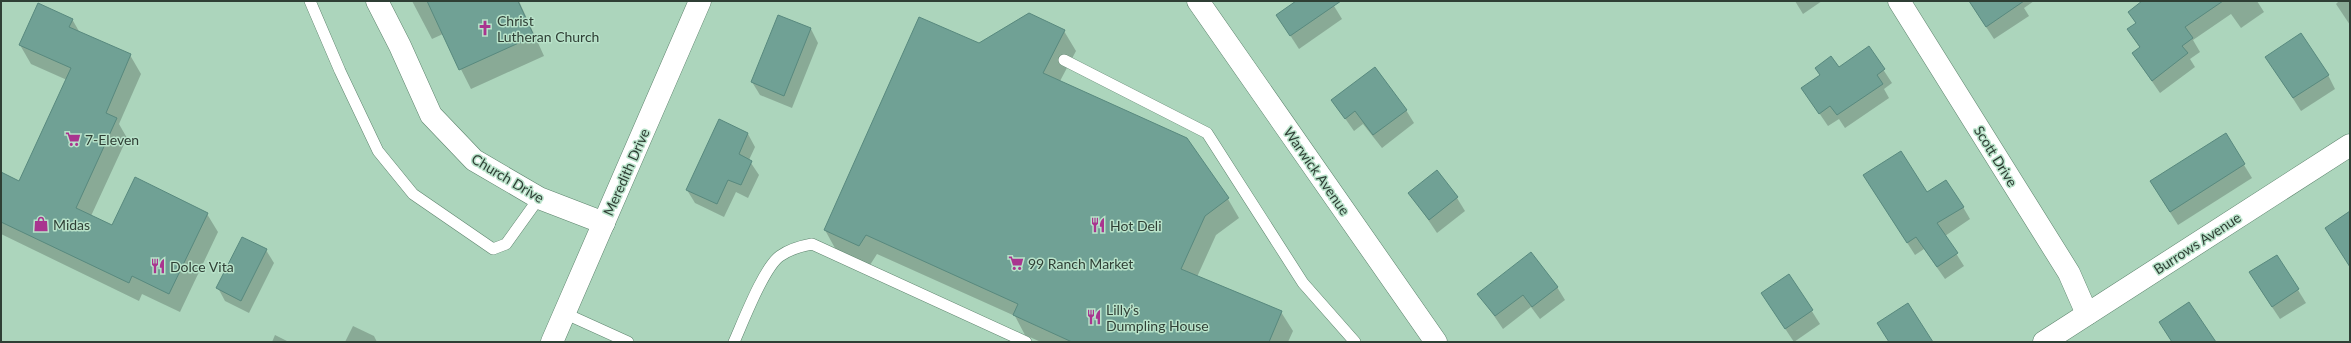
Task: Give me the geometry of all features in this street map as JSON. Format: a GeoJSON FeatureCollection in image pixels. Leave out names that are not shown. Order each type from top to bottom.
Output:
{"type":"FeatureCollection","features":[{"type":"Feature","properties":{"kind":"street","name":"Church Drive"},"geometry":{"type":"LineString","coordinates":[[377,1],[400,46],[431,115],[474,160],[539,198],[604,223]]}},
{"type":"Feature","properties":{"kind":"street","name":"Meredith Drive"},"geometry":{"type":"LineString","coordinates":[[552,342],[700,1]]}},
{"type":"Feature","properties":{"kind":"street","name":"Warwick Avenue"},"geometry":{"type":"LineString","coordinates":[[1198,1],[1436,342]]}},
{"type":"Feature","properties":{"kind":"street","name":"Scott Drive"},"geometry":{"type":"LineString","coordinates":[[1899,1],[2069,273],[2087,314]]}},
{"type":"Feature","properties":{"kind":"street","name":"Burrows Avenue"},"geometry":{"type":"LineString","coordinates":[[2044,342],[2350,145]]}},
{"type":"Feature","properties":{"kind":"lane"},"geometry":{"type":"LineString","coordinates":[[310,1],[340,71],[378,151],[413,194],[493,249],[506,244],[539,198]]}},
{"type":"Feature","properties":{"kind":"lane"},"geometry":{"type":"LineString","coordinates":[[1064,60],[1208,134],[1303,283],[1355,342]]}},
{"type":"Feature","properties":{"kind":"lane"},"geometry":{"type":"LineString","coordinates":[[734,342],[770,267],[780,256],[796,248],[812,244],[1026,342]]}},
{"type":"Feature","properties":{"kind":"lane"},"geometry":{"type":"LineString","coordinates":[[564,313],[628,342]]}},
{"type":"Feature","properties":{"kind":"building","name":"Christ Lutheran Church"},"geometry":{"type":"Polygon","coordinates":[[[427,1],[518,1],[534,36],[459,70],[427,1]]]}},
{"type":"Feature","properties":{"kind":"building"},"geometry":{"type":"Polygon","coordinates":[[[1296,1],[1341,1],[1290,36],[1276,15],[1296,1]]]}},
{"type":"Feature","properties":{"kind":"building"},"geometry":{"type":"Polygon","coordinates":[[[1969,1],[2024,1],[1986,27],[1969,1]]]}},
{"type":"Feature","properties":{"kind":"building"},"geometry":{"type":"Polygon","coordinates":[[[2142,1],[2223,1],[2185,27],[2193,38],[2182,46],[2188,53],[2152,81],[2132,53],[2140,47],[2127,29],[2136,23],[2128,12],[2142,1]]]}},
{"type":"Feature","properties":{"kind":"building"},"geometry":{"type":"Polygon","coordinates":[[[38,3],[73,19],[69,27],[131,54],[106,113],[117,118],[76,208],[112,225],[135,177],[208,213],[169,294],[132,276],[129,283],[1,222],[1,172],[19,181],[71,68],[19,45],[38,3]]]}},
{"type":"Feature","properties":{"kind":"building"},"geometry":{"type":"Polygon","coordinates":[[[1029,13],[1065,30],[1043,73],[1187,138],[1229,198],[1205,216],[1181,269],[1282,311],[1269,342],[1072,342],[1013,315],[1018,304],[866,235],[859,246],[824,230],[919,17],[979,43],[1029,13]]]}},
{"type":"Feature","properties":{"kind":"building"},"geometry":{"type":"Polygon","coordinates":[[[778,15],[811,28],[784,96],[751,82],[778,15]]]}},
{"type":"Feature","properties":{"kind":"building"},"geometry":{"type":"Polygon","coordinates":[[[2301,33],[2329,75],[2293,98],[2265,57],[2301,33]]]}},
{"type":"Feature","properties":{"kind":"building"},"geometry":{"type":"Polygon","coordinates":[[[1869,46],[1885,69],[1877,75],[1883,84],[1837,115],[1830,106],[1819,114],[1801,88],[1820,75],[1815,68],[1831,56],[1839,67],[1869,46]]]}},
{"type":"Feature","properties":{"kind":"building"},"geometry":{"type":"Polygon","coordinates":[[[1375,67],[1407,110],[1373,135],[1355,111],[1345,119],[1331,100],[1375,67]]]}},
{"type":"Feature","properties":{"kind":"building"},"geometry":{"type":"Polygon","coordinates":[[[719,119],[748,133],[739,154],[752,161],[741,185],[728,180],[717,204],[686,190],[719,119]]]}},
{"type":"Feature","properties":{"kind":"building"},"geometry":{"type":"Polygon","coordinates":[[[2226,133],[2245,164],[2170,212],[2150,181],[2226,133]]]}},
{"type":"Feature","properties":{"kind":"building"},"geometry":{"type":"Polygon","coordinates":[[[1901,151],[1927,192],[1946,180],[1964,207],[1937,223],[1958,253],[1937,267],[1916,237],[1907,243],[1863,175],[1901,151]]]}},
{"type":"Feature","properties":{"kind":"building"},"geometry":{"type":"Polygon","coordinates":[[[1437,170],[1458,197],[1429,220],[1408,193],[1437,170]]]}},
{"type":"Feature","properties":{"kind":"building"},"geometry":{"type":"Polygon","coordinates":[[[2350,211],[2350,267],[2325,228],[2350,211]]]}},
{"type":"Feature","properties":{"kind":"building"},"geometry":{"type":"Polygon","coordinates":[[[242,237],[267,249],[241,301],[216,288],[242,237]]]}},
{"type":"Feature","properties":{"kind":"building"},"geometry":{"type":"Polygon","coordinates":[[[1531,252],[1558,287],[1532,307],[1523,295],[1495,316],[1477,294],[1531,252]]]}},
{"type":"Feature","properties":{"kind":"building"},"geometry":{"type":"Polygon","coordinates":[[[2277,255],[2299,289],[2272,307],[2249,272],[2277,255]]]}},
{"type":"Feature","properties":{"kind":"building"},"geometry":{"type":"Polygon","coordinates":[[[1789,274],[1813,310],[1785,329],[1761,293],[1789,274]]]}},
{"type":"Feature","properties":{"kind":"building"},"geometry":{"type":"Polygon","coordinates":[[[2189,302],[2216,342],[2172,342],[2159,322],[2189,302]]]}},
{"type":"Feature","properties":{"kind":"building"},"geometry":{"type":"Polygon","coordinates":[[[1908,303],[1933,342],[1889,342],[1877,323],[1908,303]]]}},
{"type":"Feature","properties":{"kind":"place","name":"Christ Lutheran Church"},"geometry":{"type":"Point","coordinates":[485,28]}},
{"type":"Feature","properties":{"kind":"place","name":"7-Eleven"},"geometry":{"type":"Point","coordinates":[73,139]}},
{"type":"Feature","properties":{"kind":"place","name":"Midas"},"geometry":{"type":"Point","coordinates":[41,224]}},
{"type":"Feature","properties":{"kind":"place","name":"Hot Deli"},"geometry":{"type":"Point","coordinates":[1098,225]}},
{"type":"Feature","properties":{"kind":"place","name":"99 Ranch Market"},"geometry":{"type":"Point","coordinates":[1016,263]}},
{"type":"Feature","properties":{"kind":"place","name":"Dolce Vita"},"geometry":{"type":"Point","coordinates":[158,266]}},
{"type":"Feature","properties":{"kind":"place","name":"Lilly’s Dumpling House"},"geometry":{"type":"Point","coordinates":[1094,317]}}]}
